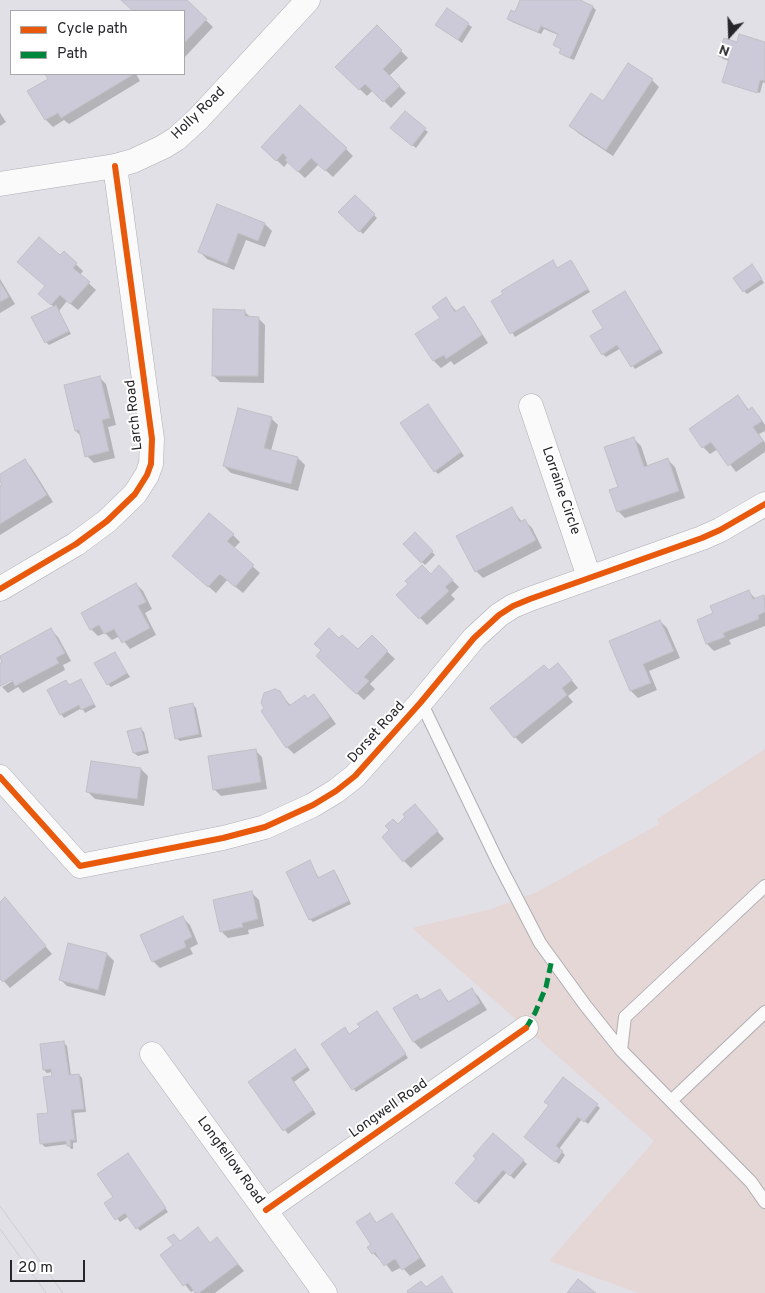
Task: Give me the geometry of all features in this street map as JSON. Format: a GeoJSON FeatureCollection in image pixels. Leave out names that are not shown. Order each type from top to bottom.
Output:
{"type":"FeatureCollection","features":[{"type":"Feature","properties":{"kind":"street","name":"Holly Road"},"geometry":{"type":"LineString","coordinates":[[0,184],[115,166],[149,154],[176,139],[187,130],[308,0]]}},
{"type":"Feature","properties":{"kind":"street","name":"Larch Road"},"geometry":{"type":"LineString","coordinates":[[0,589],[76,544],[107,522],[135,494],[147,476],[151,464],[152,439],[115,166]]}},
{"type":"Feature","properties":{"kind":"street","name":"Lorraine Circle"},"geometry":{"type":"LineString","coordinates":[[531,406],[589,577]]}},
{"type":"Feature","properties":{"kind":"street","name":"Dorset Road"},"geometry":{"type":"LineString","coordinates":[[0,777],[80,866],[223,838],[265,827],[298,813],[327,797],[355,776],[421,702],[474,638],[499,615],[513,606],[530,599],[702,538],[720,530],[765,504]]}},
{"type":"Feature","properties":{"kind":"street","name":"Longwell Road"},"geometry":{"type":"LineString","coordinates":[[266,1210],[526,1028]]}},
{"type":"Feature","properties":{"kind":"street","name":"Longfellow Road"},"geometry":{"type":"LineString","coordinates":[[152,1054],[325,1293]]}},
{"type":"Feature","properties":{"kind":"lane"},"geometry":{"type":"LineString","coordinates":[[421,702],[498,862],[540,943],[609,1038],[751,1182],[765,1202]]}},
{"type":"Feature","properties":{"kind":"lane"},"geometry":{"type":"LineString","coordinates":[[621,1050],[625,1017],[765,886]]}},
{"type":"Feature","properties":{"kind":"lane"},"geometry":{"type":"LineString","coordinates":[[671,1100],[765,1012]]}},
{"type":"Feature","properties":{"kind":"shaded area"},"geometry":{"type":"Polygon","coordinates":[[[765,749],[765,1293],[638,1293],[549,1261],[654,1141],[412,928],[491,909],[537,892],[659,824],[657,819],[765,749]]]}},
{"type":"Feature","properties":{"kind":"building"},"geometry":{"type":"Polygon","coordinates":[[[121,0],[187,0],[207,19],[185,42],[185,10],[132,10],[121,0]]]}},
{"type":"Feature","properties":{"kind":"building"},"geometry":{"type":"Polygon","coordinates":[[[520,0],[580,0],[593,6],[570,58],[559,53],[561,49],[553,45],[558,34],[541,26],[538,32],[507,19],[511,10],[515,12],[520,0]]]}},
{"type":"Feature","properties":{"kind":"building"},"geometry":{"type":"Polygon","coordinates":[[[447,8],[469,23],[458,40],[435,25],[447,8]]]}},
{"type":"Feature","properties":{"kind":"building"},"geometry":{"type":"Polygon","coordinates":[[[377,25],[402,50],[383,69],[400,86],[383,102],[365,84],[359,90],[335,67],[377,25]]]}},
{"type":"Feature","properties":{"kind":"building"},"geometry":{"type":"Polygon","coordinates":[[[739,34],[765,42],[765,81],[760,80],[757,93],[722,82],[729,59],[718,56],[724,38],[737,42],[739,34]]]}},
{"type":"Feature","properties":{"kind":"building"},"geometry":{"type":"Polygon","coordinates":[[[628,63],[653,79],[606,150],[569,126],[591,93],[603,101],[628,63]]]}},
{"type":"Feature","properties":{"kind":"building"},"geometry":{"type":"Polygon","coordinates":[[[46,75],[132,75],[61,118],[58,113],[45,120],[27,91],[48,79],[46,75]]]}},
{"type":"Feature","properties":{"kind":"building"},"geometry":{"type":"Polygon","coordinates":[[[300,105],[347,148],[325,171],[311,158],[298,172],[285,160],[287,158],[283,153],[276,161],[261,147],[300,105]]]}},
{"type":"Feature","properties":{"kind":"building"},"geometry":{"type":"Polygon","coordinates":[[[405,111],[426,128],[412,146],[390,128],[405,111]]]}},
{"type":"Feature","properties":{"kind":"building"},"geometry":{"type":"Polygon","coordinates":[[[355,195],[375,214],[359,232],[338,212],[355,195]]]}},
{"type":"Feature","properties":{"kind":"building"},"geometry":{"type":"Polygon","coordinates":[[[217,204],[265,223],[258,241],[238,233],[227,264],[198,252],[217,204]]]}},
{"type":"Feature","properties":{"kind":"building"},"geometry":{"type":"Polygon","coordinates":[[[39,237],[60,255],[64,251],[77,263],[73,268],[90,282],[70,304],[60,295],[51,305],[38,294],[45,286],[17,262],[39,237]]]}},
{"type":"Feature","properties":{"kind":"building"},"geometry":{"type":"Polygon","coordinates":[[[553,260],[557,268],[571,260],[588,289],[510,334],[491,301],[503,294],[501,291],[553,260]]]}},
{"type":"Feature","properties":{"kind":"building"},"geometry":{"type":"Polygon","coordinates":[[[752,264],[762,279],[743,292],[733,278],[752,264]]]}},
{"type":"Feature","properties":{"kind":"building"},"geometry":{"type":"Polygon","coordinates":[[[0,282],[9,297],[0,302],[0,282]]]}},
{"type":"Feature","properties":{"kind":"building"},"geometry":{"type":"Polygon","coordinates":[[[625,291],[660,349],[631,367],[617,345],[602,355],[590,336],[603,328],[592,311],[625,291]]]}},
{"type":"Feature","properties":{"kind":"building"},"geometry":{"type":"Polygon","coordinates":[[[446,297],[455,312],[464,306],[482,335],[446,359],[444,355],[433,361],[415,334],[440,318],[432,307],[446,297]]]}},
{"type":"Feature","properties":{"kind":"building"},"geometry":{"type":"Polygon","coordinates":[[[56,305],[69,331],[45,343],[31,317],[56,305]]]}},
{"type":"Feature","properties":{"kind":"building"},"geometry":{"type":"Polygon","coordinates":[[[213,309],[245,310],[245,316],[259,317],[258,376],[212,376],[213,309]]]}},
{"type":"Feature","properties":{"kind":"building"},"geometry":{"type":"Polygon","coordinates":[[[100,376],[110,418],[102,420],[109,451],[85,457],[79,430],[75,431],[64,385],[100,376]]]}},
{"type":"Feature","properties":{"kind":"building"},"geometry":{"type":"Polygon","coordinates":[[[738,395],[748,410],[752,407],[762,421],[753,427],[763,441],[728,466],[711,442],[702,448],[689,429],[738,395]]]}},
{"type":"Feature","properties":{"kind":"building"},"geometry":{"type":"Polygon","coordinates":[[[428,404],[461,452],[434,472],[400,423],[428,404]]]}},
{"type":"Feature","properties":{"kind":"building"},"geometry":{"type":"Polygon","coordinates":[[[238,408],[272,417],[264,448],[298,457],[291,484],[223,466],[238,408]]]}},
{"type":"Feature","properties":{"kind":"building"},"geometry":{"type":"Polygon","coordinates":[[[634,437],[644,467],[668,458],[679,491],[617,512],[609,490],[618,487],[604,447],[634,437]]]}},
{"type":"Feature","properties":{"kind":"building"},"geometry":{"type":"Polygon","coordinates":[[[25,459],[47,495],[0,524],[0,486],[2,485],[0,474],[25,459]]]}},
{"type":"Feature","properties":{"kind":"building"},"geometry":{"type":"Polygon","coordinates":[[[512,507],[520,522],[525,519],[536,540],[475,572],[456,536],[512,507]]]}},
{"type":"Feature","properties":{"kind":"building"},"geometry":{"type":"Polygon","coordinates":[[[209,513],[234,534],[227,541],[254,565],[235,587],[220,574],[208,587],[172,556],[209,513]]]}},
{"type":"Feature","properties":{"kind":"building"},"geometry":{"type":"Polygon","coordinates":[[[415,532],[433,551],[421,563],[403,544],[415,532]]]}},
{"type":"Feature","properties":{"kind":"building"},"geometry":{"type":"Polygon","coordinates":[[[422,565],[431,574],[439,565],[453,580],[445,587],[449,591],[419,619],[396,595],[408,584],[405,581],[422,565]]]}},
{"type":"Feature","properties":{"kind":"building"},"geometry":{"type":"Polygon","coordinates":[[[136,583],[146,602],[138,606],[150,628],[122,643],[114,629],[104,634],[99,625],[90,630],[81,613],[136,583]]]}},
{"type":"Feature","properties":{"kind":"building"},"geometry":{"type":"Polygon","coordinates":[[[749,590],[753,599],[764,595],[765,612],[758,615],[759,619],[723,633],[725,637],[706,644],[697,620],[713,613],[710,606],[749,590]]]}},
{"type":"Feature","properties":{"kind":"building"},"geometry":{"type":"Polygon","coordinates":[[[660,620],[674,651],[643,664],[651,683],[630,691],[609,641],[660,620]]]}},
{"type":"Feature","properties":{"kind":"building"},"geometry":{"type":"Polygon","coordinates":[[[51,628],[65,653],[56,658],[59,663],[15,686],[12,680],[0,686],[0,663],[2,663],[0,656],[51,628]]]}},
{"type":"Feature","properties":{"kind":"building"},"geometry":{"type":"Polygon","coordinates":[[[329,628],[339,638],[342,635],[358,649],[372,635],[388,651],[364,677],[369,681],[356,694],[316,656],[321,650],[314,644],[329,628]]]}},
{"type":"Feature","properties":{"kind":"building"},"geometry":{"type":"Polygon","coordinates":[[[115,652],[127,673],[107,685],[94,663],[115,652]]]}},
{"type":"Feature","properties":{"kind":"building"},"geometry":{"type":"Polygon","coordinates":[[[558,663],[572,680],[562,688],[567,695],[514,738],[490,708],[544,665],[549,670],[558,663]]]}},
{"type":"Feature","properties":{"kind":"building"},"geometry":{"type":"Polygon","coordinates":[[[81,679],[94,704],[81,710],[79,705],[60,715],[47,690],[66,680],[69,685],[81,679]]]}},
{"type":"Feature","properties":{"kind":"building"},"geometry":{"type":"Polygon","coordinates":[[[275,689],[280,691],[289,706],[305,695],[307,699],[314,694],[330,717],[286,748],[261,711],[264,708],[261,703],[264,693],[275,689]]]}},
{"type":"Feature","properties":{"kind":"building"},"geometry":{"type":"Polygon","coordinates":[[[193,703],[199,734],[175,739],[169,708],[193,703]]]}},
{"type":"Feature","properties":{"kind":"building"},"geometry":{"type":"Polygon","coordinates":[[[141,728],[147,750],[133,753],[127,731],[141,728]]]}},
{"type":"Feature","properties":{"kind":"building"},"geometry":{"type":"Polygon","coordinates":[[[256,749],[261,782],[213,790],[208,756],[256,749]]]}},
{"type":"Feature","properties":{"kind":"building"},"geometry":{"type":"Polygon","coordinates":[[[91,761],[141,768],[137,799],[86,792],[91,761]]]}},
{"type":"Feature","properties":{"kind":"building"},"geometry":{"type":"Polygon","coordinates":[[[415,804],[438,831],[403,862],[382,837],[389,830],[385,826],[393,819],[398,824],[405,817],[403,814],[415,804]]]}},
{"type":"Feature","properties":{"kind":"building"},"geometry":{"type":"Polygon","coordinates":[[[310,860],[318,878],[334,870],[349,901],[309,920],[286,872],[310,860]]]}},
{"type":"Feature","properties":{"kind":"building"},"geometry":{"type":"Polygon","coordinates":[[[252,891],[258,919],[242,923],[243,927],[220,932],[213,900],[252,891]]]}},
{"type":"Feature","properties":{"kind":"building"},"geometry":{"type":"Polygon","coordinates":[[[5,897],[46,946],[3,982],[0,979],[0,902],[5,897]]]}},
{"type":"Feature","properties":{"kind":"building"},"geometry":{"type":"Polygon","coordinates":[[[183,916],[192,937],[184,941],[186,947],[152,962],[140,935],[183,916]]]}},
{"type":"Feature","properties":{"kind":"building"},"geometry":{"type":"Polygon","coordinates":[[[68,943],[107,953],[98,990],[59,980],[68,943]]]}},
{"type":"Feature","properties":{"kind":"building"},"geometry":{"type":"Polygon","coordinates":[[[472,988],[480,1003],[413,1042],[393,1008],[417,994],[420,1000],[440,989],[448,1002],[472,988]]]}},
{"type":"Feature","properties":{"kind":"building"},"geometry":{"type":"Polygon","coordinates":[[[377,1011],[406,1054],[352,1090],[321,1044],[345,1027],[349,1034],[360,1027],[357,1024],[377,1011]]]}},
{"type":"Feature","properties":{"kind":"building"},"geometry":{"type":"Polygon","coordinates":[[[64,1041],[69,1075],[79,1074],[84,1109],[71,1110],[75,1140],[70,1140],[71,1146],[67,1146],[66,1141],[40,1144],[37,1114],[48,1113],[43,1077],[52,1076],[51,1069],[43,1070],[40,1044],[64,1041]]]}},
{"type":"Feature","properties":{"kind":"building"},"geometry":{"type":"Polygon","coordinates":[[[295,1049],[307,1067],[291,1078],[313,1110],[283,1131],[248,1082],[295,1049]]]}},
{"type":"Feature","properties":{"kind":"building"},"geometry":{"type":"Polygon","coordinates":[[[563,1077],[598,1104],[584,1122],[578,1117],[556,1146],[563,1151],[555,1162],[524,1137],[549,1105],[544,1102],[563,1077]]]}},
{"type":"Feature","properties":{"kind":"building"},"geometry":{"type":"Polygon","coordinates":[[[493,1133],[524,1160],[510,1176],[503,1170],[475,1202],[455,1183],[476,1159],[473,1156],[493,1133]]]}},
{"type":"Feature","properties":{"kind":"building"},"geometry":{"type":"Polygon","coordinates":[[[128,1153],[166,1208],[136,1229],[125,1213],[115,1220],[104,1203],[113,1197],[97,1174],[128,1153]]]}},
{"type":"Feature","properties":{"kind":"building"},"geometry":{"type":"Polygon","coordinates":[[[370,1213],[376,1223],[392,1213],[420,1258],[402,1270],[395,1259],[384,1266],[375,1252],[372,1254],[367,1247],[371,1245],[356,1222],[370,1213]]]}},
{"type":"Feature","properties":{"kind":"building"},"geometry":{"type":"Polygon","coordinates":[[[198,1227],[210,1243],[217,1237],[238,1264],[199,1293],[195,1293],[188,1283],[183,1286],[160,1255],[173,1245],[167,1238],[174,1234],[180,1241],[198,1227]]]}},
{"type":"Feature","properties":{"kind":"building"},"geometry":{"type":"Polygon","coordinates":[[[442,1276],[453,1293],[408,1293],[407,1291],[421,1281],[426,1287],[442,1276]]]}},
{"type":"Feature","properties":{"kind":"building"},"geometry":{"type":"Polygon","coordinates":[[[578,1279],[596,1293],[567,1293],[578,1279]]]}},
{"type":"Feature","properties":{"kind":"tram line"},"geometry":{"type":"LineString","coordinates":[[0,1206],[63,1293]]}},
{"type":"Feature","properties":{"kind":"tram line"},"geometry":{"type":"LineString","coordinates":[[0,1229],[46,1293]]}},
{"type":"Feature","properties":{"kind":"marked path"},"geometry":{"type":"LineString","coordinates":[[526,1028],[535,1013],[546,987],[552,959]]}},
{"type":"Feature","properties":{"kind":"cycle path"},"geometry":{"type":"LineString","coordinates":[[0,589],[76,544],[107,521],[135,494],[147,475],[151,464],[152,439],[115,166]]}},
{"type":"Feature","properties":{"kind":"cycle path"},"geometry":{"type":"LineString","coordinates":[[0,777],[80,866],[223,838],[265,827],[313,805],[336,791],[355,776],[421,702],[474,638],[499,615],[513,606],[530,599],[702,538],[720,530],[765,504]]}},
{"type":"Feature","properties":{"kind":"cycle path"},"geometry":{"type":"LineString","coordinates":[[266,1210],[526,1028]]}}]}
